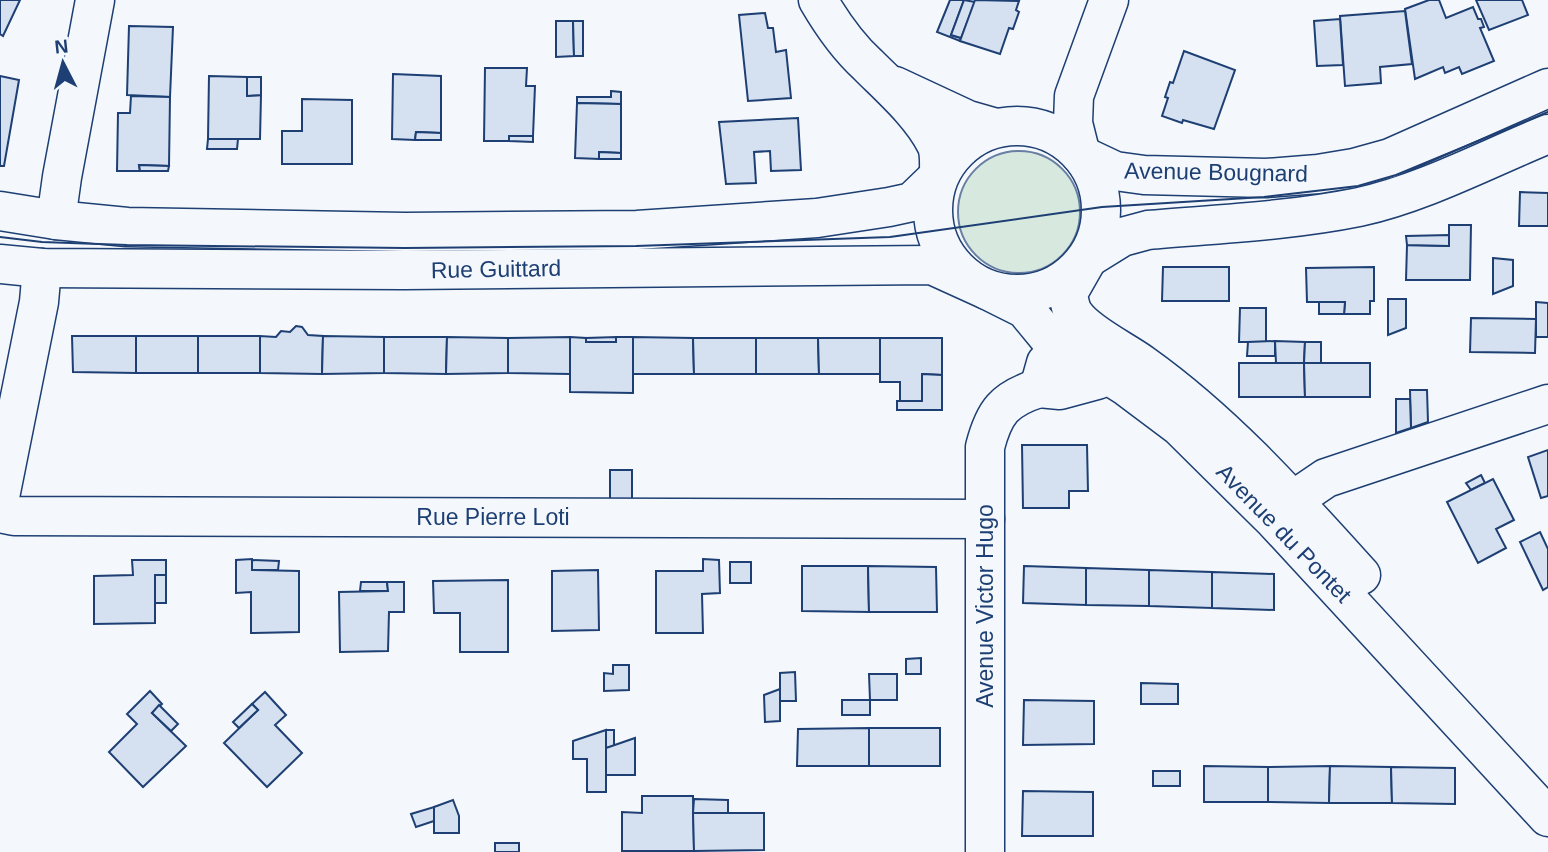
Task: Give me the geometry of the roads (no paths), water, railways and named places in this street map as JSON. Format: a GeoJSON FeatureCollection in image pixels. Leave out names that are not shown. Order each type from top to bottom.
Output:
{"type":"FeatureCollection","features":[{"type":"Feature","properties":{"kind":"street"},"geometry":{"type":"LineString","coordinates":[[56,220],[95,0]]}},
{"type":"Feature","properties":{"kind":"street"},"geometry":{"type":"LineString","coordinates":[[818,0],[835,29],[868,65],[890,84],[937,146],[939,176],[932,203],[935,231],[946,256],[964,276],[987,290],[1015,295],[1043,291],[1068,278],[1087,258],[1098,233],[1102,207],[1096,179],[1081,155],[1064,140],[1042,130],[1019,126],[996,128],[972,138],[953,155],[939,176]]}},
{"type":"Feature","properties":{"kind":"street"},"geometry":{"type":"LineString","coordinates":[[1081,155],[1073,123],[1074,96],[1109,0]]}},
{"type":"Feature","properties":{"kind":"street"},"geometry":{"type":"LineString","coordinates":[[890,84],[968,120],[996,128]]}},
{"type":"Feature","properties":{"kind":"street","name":"Avenue Bougnard"},"geometry":{"type":"LineString","coordinates":[[1081,155],[1115,171],[1143,175],[1266,178],[1330,172],[1390,158],[1548,88]]}},
{"type":"Feature","properties":{"kind":"street","name":"Avenue Bougnard"},"geometry":{"type":"LineString","coordinates":[[1087,258],[1122,237],[1148,230],[1320,214],[1401,195],[1548,134]]}},
{"type":"Feature","properties":{"kind":"street","name":"Rue Guittard"},"geometry":{"type":"LineString","coordinates":[[0,211],[127,227],[405,232],[637,230],[817,218],[889,207],[912,202],[939,176]]}},
{"type":"Feature","properties":{"kind":"street","name":"Avenue du Pontet"},"geometry":{"type":"LineString","coordinates":[[1087,258],[1068,293],[1070,306],[1111,359],[1179,426],[1285,511],[1548,781]]}},
{"type":"Feature","properties":{"kind":"street","name":"Rue Guittard"},"geometry":{"type":"LineString","coordinates":[[0,264],[42,268],[404,270],[932,265],[987,290]]}},
{"type":"Feature","properties":{"kind":"street"},"geometry":{"type":"LineString","coordinates":[[0,497],[39,302],[42,268]]}},
{"type":"Feature","properties":{"kind":"street","name":"Avenue du Pontet"},"geometry":{"type":"LineString","coordinates":[[987,290],[1025,309],[1048,337],[1111,359]]}},
{"type":"Feature","properties":{"kind":"street"},"geometry":{"type":"LineString","coordinates":[[1039,388],[1049,352],[1048,337]]}},
{"type":"Feature","properties":{"kind":"street","name":"Avenue Victor Hugo"},"geometry":{"type":"LineString","coordinates":[[985,852],[985,447],[990,425],[999,410],[1011,399],[1039,388],[1060,390],[1097,380],[1111,359]]}},
{"type":"Feature","properties":{"kind":"street"},"geometry":{"type":"LineString","coordinates":[[1285,511],[1326,478],[1548,404]]}},
{"type":"Feature","properties":{"kind":"street","name":"Avenue du Pontet"},"geometry":{"type":"LineString","coordinates":[[1285,511],[1548,817]]}},
{"type":"Feature","properties":{"kind":"street","name":"Rue Pierre Loti"},"geometry":{"type":"LineString","coordinates":[[0,513],[42,516],[985,519]]}},
{"type":"Feature","properties":{"kind":"tram line"},"geometry":{"type":"LineString","coordinates":[[0,237],[42,242],[127,245],[405,248],[636,246],[890,237],[1102,207],[1264,197],[1358,186],[1396,175],[1548,112]]}}]}
